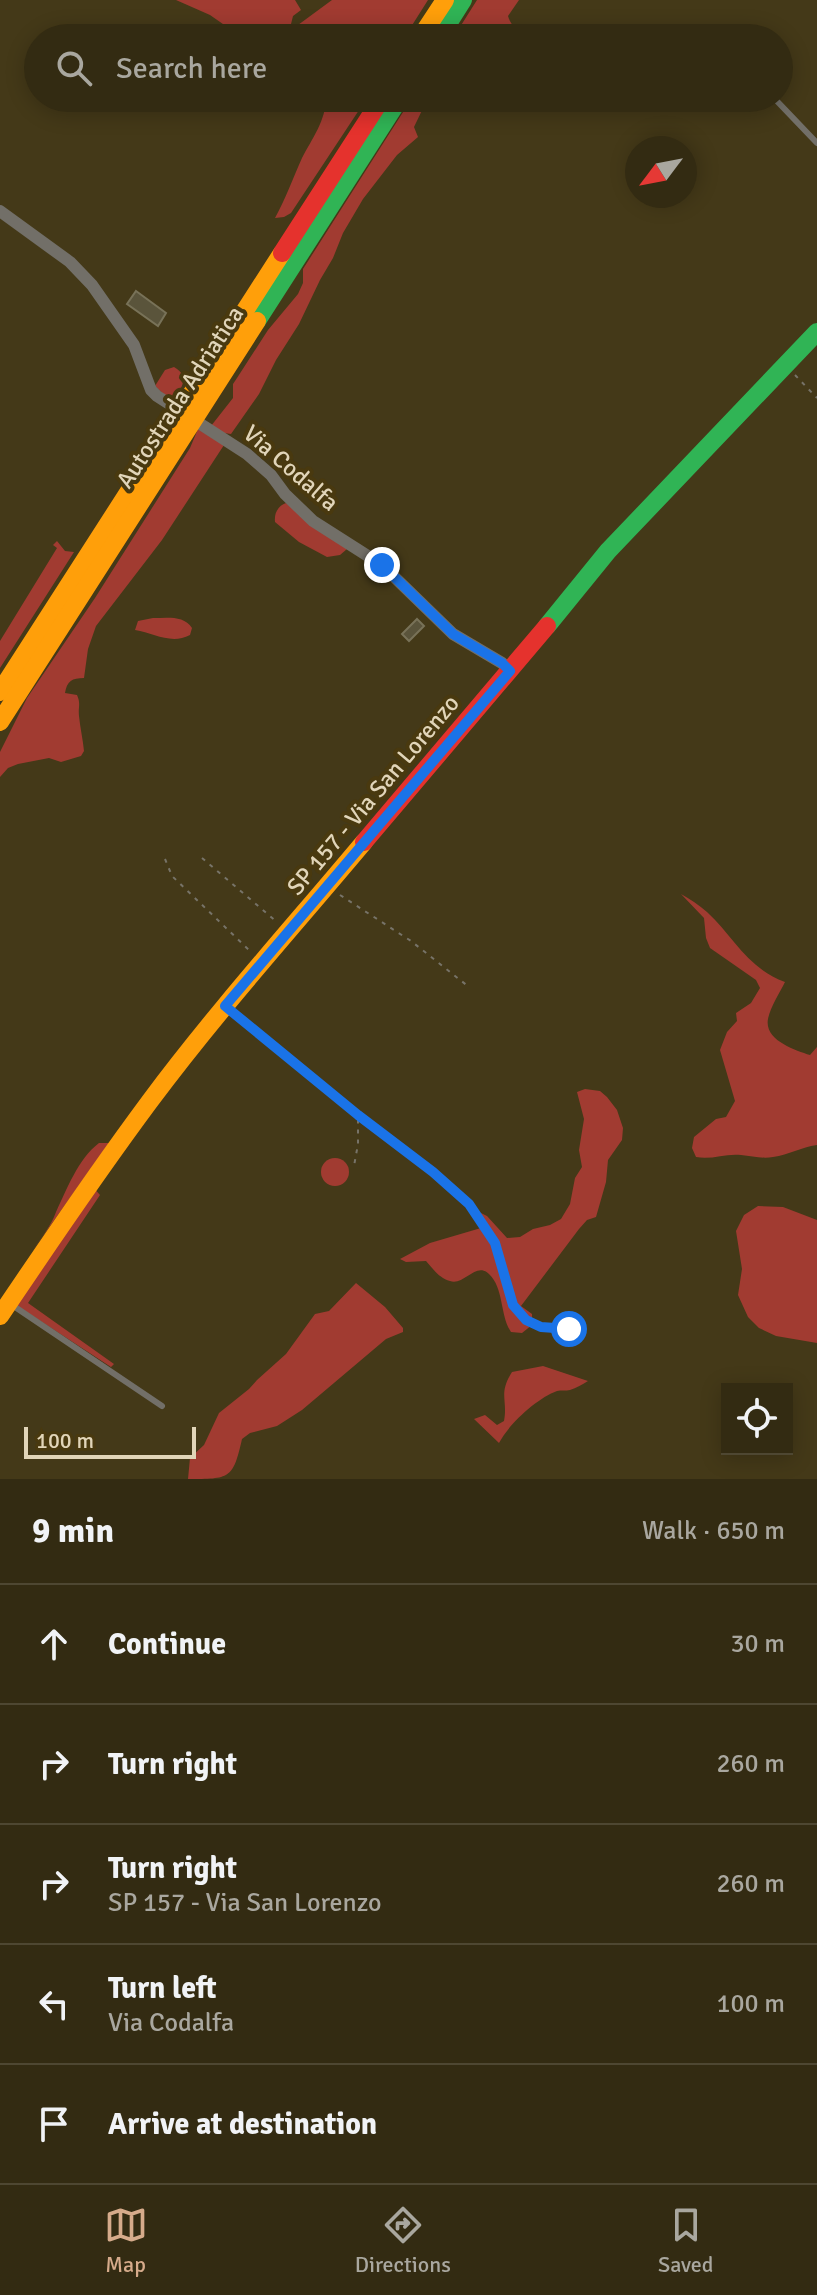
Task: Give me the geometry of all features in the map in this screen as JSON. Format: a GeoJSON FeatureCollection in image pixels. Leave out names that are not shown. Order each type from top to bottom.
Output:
{"type":"FeatureCollection","features":[{"type":"Feature","properties":{"kind":"main road"},"geometry":{"type":"LineString","coordinates":[[429,24],[445,0]]}},
{"type":"Feature","properties":{"kind":"main road"},"geometry":{"type":"LineString","coordinates":[[448,24],[463,0]]}},
{"type":"Feature","properties":{"kind":"main road","name":"Autostrada Adriatica"},"geometry":{"type":"LineString","coordinates":[[0,692],[373,112]]}},
{"type":"Feature","properties":{"kind":"main road","name":"Autostrada Adriatica"},"geometry":{"type":"LineString","coordinates":[[0,722],[391,112]]}},
{"type":"Feature","properties":{"kind":"main road","name":"SP 157 - Via San Lorenzo"},"geometry":{"type":"LineString","coordinates":[[3,1310],[151,1100],[225,1006],[510,671],[620,536],[817,332]]}},
{"type":"Feature","properties":{"kind":"street","name":"Via Codalfa"},"geometry":{"type":"LineString","coordinates":[[0,211],[70,262],[92,285],[134,345],[151,390],[258,463],[313,521],[382,565],[453,634],[510,671]]}},
{"type":"Feature","properties":{"kind":"lane"},"geometry":{"type":"LineString","coordinates":[[787,112],[817,143]]}},
{"type":"Feature","properties":{"kind":"lane"},"geometry":{"type":"LineString","coordinates":[[3,1310],[162,1406]]}},
{"type":"Feature","properties":{"kind":"path"},"geometry":{"type":"LineString","coordinates":[[786,366],[817,398]]}},
{"type":"Feature","properties":{"kind":"path"},"geometry":{"type":"LineString","coordinates":[[202,858],[288,931]]}},
{"type":"Feature","properties":{"kind":"path"},"geometry":{"type":"LineString","coordinates":[[165,859],[172,876],[262,962]]}},
{"type":"Feature","properties":{"kind":"path"},"geometry":{"type":"LineString","coordinates":[[326,887],[411,941],[469,987]]}},
{"type":"Feature","properties":{"kind":"path"},"geometry":{"type":"LineString","coordinates":[[225,1006],[469,1204],[495,1243],[513,1305],[526,1320],[541,1327],[586,1328]]}},
{"type":"Feature","properties":{"kind":"path"},"geometry":{"type":"LineString","coordinates":[[354,1166],[358,1115]]}},
{"type":"Feature","properties":{"kind":"shaded area"},"geometry":{"type":"Polygon","coordinates":[[[176,0],[295,0],[301,10],[293,16],[291,24],[223,24],[176,0]]]}},
{"type":"Feature","properties":{"kind":"shaded area"},"geometry":{"type":"Polygon","coordinates":[[[332,0],[428,0],[413,24],[299,24],[332,0]]]}},
{"type":"Feature","properties":{"kind":"shaded area"},"geometry":{"type":"Polygon","coordinates":[[[477,0],[519,0],[508,16],[512,24],[462,24],[477,0]]]}},
{"type":"Feature","properties":{"kind":"shaded area"},"geometry":{"type":"Polygon","coordinates":[[[324,112],[358,112],[291,213],[275,218],[302,158],[324,112]]]}},
{"type":"Feature","properties":{"kind":"shaded area"},"geometry":{"type":"Polygon","coordinates":[[[403,112],[421,112],[414,127],[418,137],[397,155],[363,199],[259,394],[231,434],[224,433],[211,426],[233,398],[233,384],[268,330],[298,294],[303,283],[303,269],[403,112]]]}},
{"type":"Feature","properties":{"kind":"shaded area"},"geometry":{"type":"Polygon","coordinates":[[[174,367],[183,379],[172,402],[155,386],[165,370],[174,367]]]}},
{"type":"Feature","properties":{"kind":"shaded area"},"geometry":{"type":"Polygon","coordinates":[[[198,429],[224,445],[162,540],[96,626],[88,649],[84,678],[71,681],[66,689],[65,693],[77,695],[78,698],[84,751],[81,756],[61,762],[49,758],[18,764],[8,768],[0,777],[0,752],[27,698],[95,598],[190,448],[198,429]]]}},
{"type":"Feature","properties":{"kind":"shaded area"},"geometry":{"type":"Polygon","coordinates":[[[286,503],[347,549],[340,555],[327,557],[299,542],[275,522],[277,510],[286,503]]]}},
{"type":"Feature","properties":{"kind":"shaded area"},"geometry":{"type":"Polygon","coordinates":[[[57,541],[65,551],[74,552],[0,668],[0,641],[57,548],[53,545],[57,541]]]}},
{"type":"Feature","properties":{"kind":"shaded area"},"geometry":{"type":"Polygon","coordinates":[[[153,618],[184,621],[192,628],[190,635],[169,639],[135,630],[138,621],[153,618]]]}},
{"type":"Feature","properties":{"kind":"shaded area"},"geometry":{"type":"Polygon","coordinates":[[[681,894],[707,912],[761,969],[785,982],[771,1010],[768,1026],[782,1043],[797,1050],[810,1055],[817,1047],[817,1145],[769,1158],[735,1155],[696,1157],[692,1148],[694,1137],[716,1119],[726,1117],[735,1101],[720,1050],[727,1032],[737,1021],[736,1013],[751,1003],[760,988],[756,980],[710,948],[704,918],[681,894]]]}},
{"type":"Feature","properties":{"kind":"shaded area"},"geometry":{"type":"Polygon","coordinates":[[[585,1089],[600,1091],[617,1110],[623,1128],[622,1140],[608,1160],[606,1182],[596,1217],[587,1220],[579,1229],[521,1306],[532,1314],[532,1325],[522,1333],[511,1332],[497,1287],[489,1274],[479,1270],[455,1282],[439,1275],[426,1261],[406,1262],[400,1259],[430,1243],[481,1228],[472,1211],[475,1210],[487,1216],[507,1238],[520,1237],[561,1219],[570,1204],[575,1178],[582,1167],[579,1150],[584,1119],[577,1092],[585,1089]]]}},
{"type":"Feature","properties":{"kind":"shaded area"},"geometry":{"type":"Polygon","coordinates":[[[99,1143],[109,1143],[33,1250],[79,1166],[99,1143]]]}},
{"type":"Feature","properties":{"kind":"shaded area"},"geometry":{"type":"Polygon","coordinates":[[[335,1158],[345,1162],[349,1172],[345,1182],[335,1186],[325,1182],[321,1172],[325,1162],[335,1158]]]}},
{"type":"Feature","properties":{"kind":"shaded area"},"geometry":{"type":"Polygon","coordinates":[[[93,1187],[100,1195],[28,1303],[114,1364],[111,1367],[16,1305],[93,1187]]]}},
{"type":"Feature","properties":{"kind":"shaded area"},"geometry":{"type":"Polygon","coordinates":[[[758,1206],[783,1207],[817,1220],[817,1343],[776,1336],[759,1328],[748,1317],[738,1295],[742,1269],[736,1231],[744,1215],[758,1206]]]}},
{"type":"Feature","properties":{"kind":"shaded area"},"geometry":{"type":"Polygon","coordinates":[[[356,1283],[385,1307],[403,1332],[386,1339],[302,1410],[277,1426],[250,1433],[242,1439],[236,1462],[227,1474],[188,1479],[190,1458],[204,1445],[219,1413],[286,1354],[315,1314],[329,1311],[356,1283]]]}},
{"type":"Feature","properties":{"kind":"shaded area"},"geometry":{"type":"Polygon","coordinates":[[[543,1366],[588,1381],[570,1390],[557,1391],[532,1406],[516,1420],[499,1443],[474,1419],[485,1415],[497,1425],[504,1421],[504,1392],[512,1372],[543,1366]]]}},
{"type":"Feature","properties":{"kind":"building"},"geometry":{"type":"Polygon","coordinates":[[[136,291],[166,313],[158,326],[127,304],[136,291]]]}},
{"type":"Feature","properties":{"kind":"building"},"geometry":{"type":"Polygon","coordinates":[[[417,619],[424,626],[409,641],[402,634],[417,619]]]}},
{"type":"Feature","properties":{"kind":"traffic: fast"},"geometry":{"type":"LineString","coordinates":[[448,24],[463,0]]}},
{"type":"Feature","properties":{"kind":"traffic: fast"},"geometry":{"type":"LineString","coordinates":[[257,321],[391,112]]}},
{"type":"Feature","properties":{"kind":"traffic: fast"},"geometry":{"type":"LineString","coordinates":[[547,626],[608,551],[817,332]]}},
{"type":"Feature","properties":{"kind":"traffic: slow"},"geometry":{"type":"LineString","coordinates":[[429,24],[445,0]]}},
{"type":"Feature","properties":{"kind":"traffic: slow"},"geometry":{"type":"LineString","coordinates":[[0,692],[282,253]]}},
{"type":"Feature","properties":{"kind":"traffic: slow"},"geometry":{"type":"LineString","coordinates":[[0,722],[257,321]]}},
{"type":"Feature","properties":{"kind":"traffic: slow"},"geometry":{"type":"LineString","coordinates":[[0,1316],[175,1068],[364,842]]}},
{"type":"Feature","properties":{"kind":"traffic: jam"},"geometry":{"type":"LineString","coordinates":[[282,253],[373,112]]}},
{"type":"Feature","properties":{"kind":"traffic: jam"},"geometry":{"type":"LineString","coordinates":[[364,842],[547,626]]}},
{"type":"Feature","properties":{"kind":"route"},"geometry":{"type":"LineString","coordinates":[[382,565],[453,634],[510,671],[225,1006],[469,1204],[495,1243],[517,1312],[541,1327],[569,1329]]}}]}
